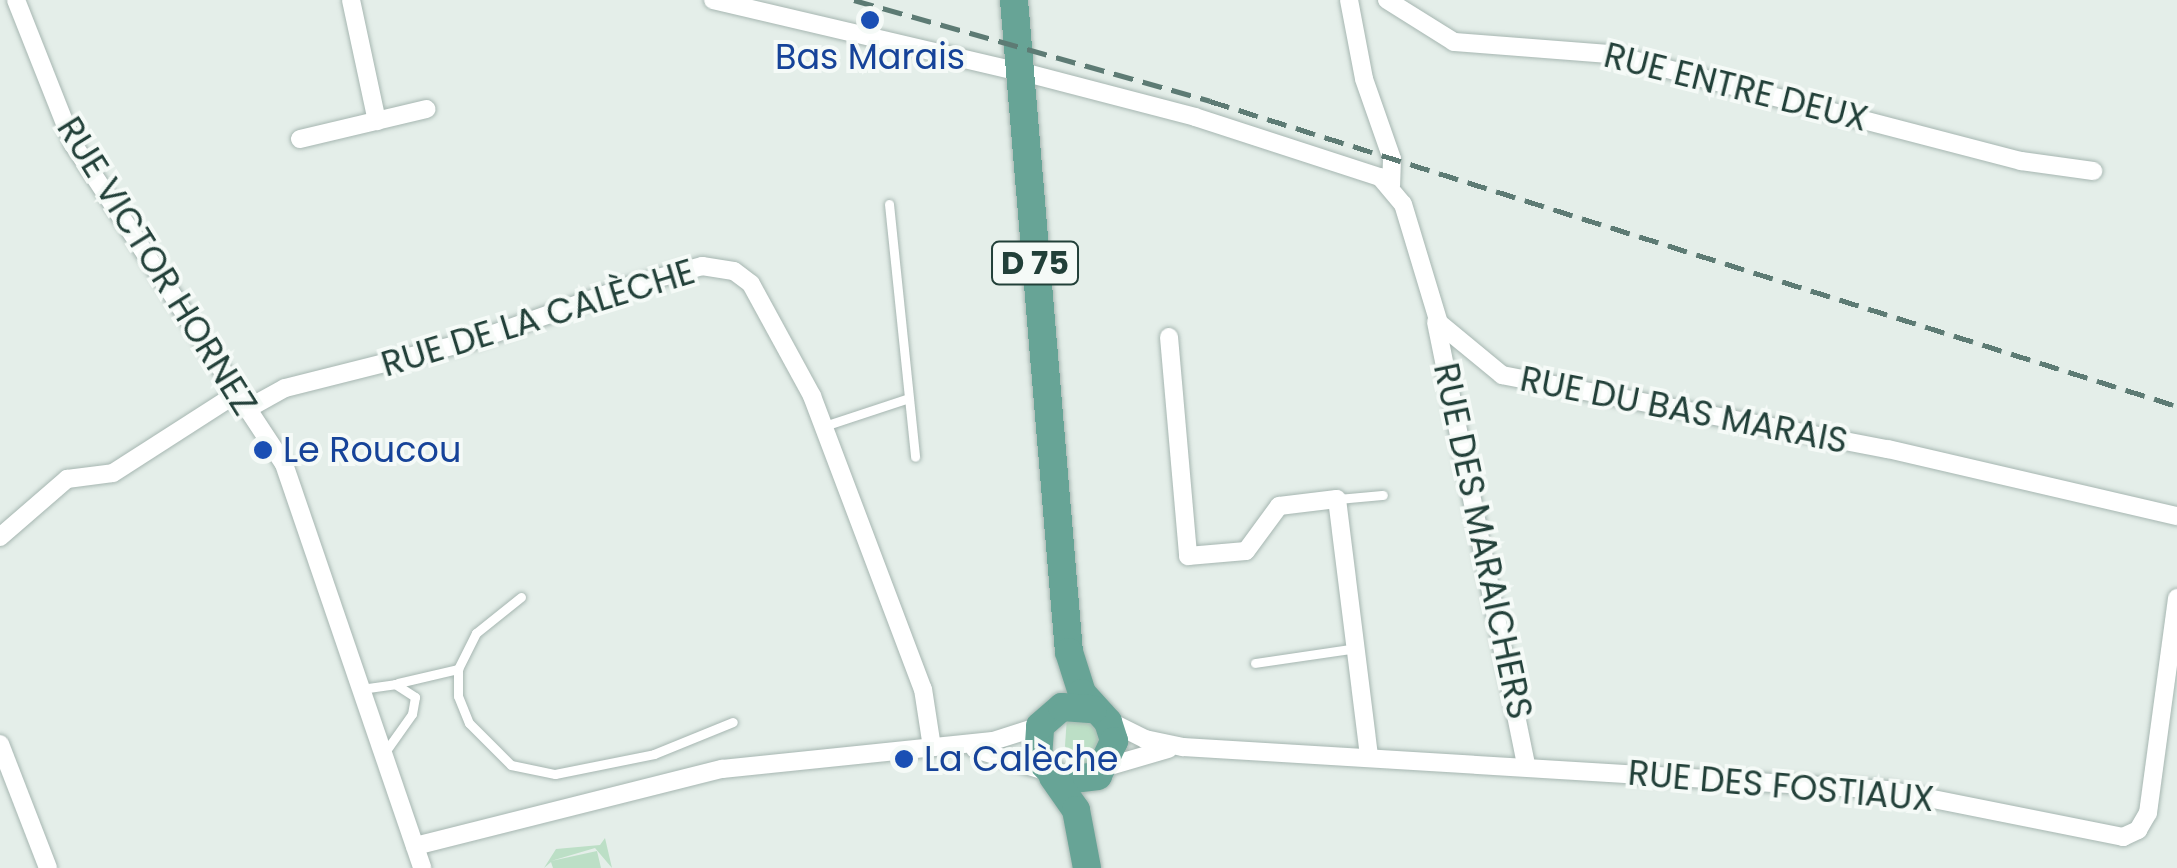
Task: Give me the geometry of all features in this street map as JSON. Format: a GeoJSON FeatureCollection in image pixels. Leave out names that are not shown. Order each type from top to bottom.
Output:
{"type":"FeatureCollection","features":[{"type":"Feature","properties":{"kind":"main road","name":"D 75"},"geometry":{"type":"LineString","coordinates":[[1003,0],[1014,70],[1064,605],[1073,668],[1099,714]]}},
{"type":"Feature","properties":{"kind":"main road","name":"D 75"},"geometry":{"type":"LineString","coordinates":[[1014,0],[1014,70],[1056,646],[1044,721]]}},
{"type":"Feature","properties":{"kind":"main road"},"geometry":{"type":"LineString","coordinates":[[1087,868],[1076,810],[1036,750],[1044,721],[1070,705],[1099,714],[1114,741],[1095,813],[1099,868]]}},
{"type":"Feature","properties":{"kind":"main road"},"geometry":{"type":"LineString","coordinates":[[1050,774],[1080,783],[1105,769]]}},
{"type":"Feature","properties":{"kind":"street","name":"RUE VICTOR HORNEZ"},"geometry":{"type":"LineString","coordinates":[[16,0],[72,144],[287,472],[422,868]]}},
{"type":"Feature","properties":{"kind":"street"},"geometry":{"type":"LineString","coordinates":[[351,0],[376,121]]}},
{"type":"Feature","properties":{"kind":"street"},"geometry":{"type":"LineString","coordinates":[[713,0],[1196,117],[1391,186]]}},
{"type":"Feature","properties":{"kind":"street","name":"RUE DU BAS MARAIS"},"geometry":{"type":"LineString","coordinates":[[1349,0],[1364,79],[1392,159],[1391,186],[1403,204],[1435,317],[1480,362],[1518,380],[1888,448],[2177,516]]}},
{"type":"Feature","properties":{"kind":"street","name":"RUE ENTRE DEUX"},"geometry":{"type":"LineString","coordinates":[[1387,0],[1454,42],[1610,54],[2021,162],[2092,171]]}},
{"type":"Feature","properties":{"kind":"street"},"geometry":{"type":"LineString","coordinates":[[300,138],[428,109]]}},
{"type":"Feature","properties":{"kind":"street","name":"RUE DE LA CALÈCHE"},"geometry":{"type":"LineString","coordinates":[[0,537],[66,479],[113,472],[241,401],[414,358],[621,288],[716,266],[750,284],[824,426],[941,747]]}},
{"type":"Feature","properties":{"kind":"street","name":"RUE DES MARAICHERS"},"geometry":{"type":"LineString","coordinates":[[1435,317],[1526,766]]}},
{"type":"Feature","properties":{"kind":"street"},"geometry":{"type":"LineString","coordinates":[[1169,337],[1188,556],[1246,551],[1280,506],[1337,499],[1369,757]]}},
{"type":"Feature","properties":{"kind":"street","name":"RUE DES FOSTIAUX"},"geometry":{"type":"LineString","coordinates":[[1099,714],[1144,739],[1183,748],[1888,790],[2128,836],[2148,813],[2177,598]]}},
{"type":"Feature","properties":{"kind":"street"},"geometry":{"type":"LineString","coordinates":[[415,846],[722,769],[1011,738],[1044,721]]}},
{"type":"Feature","properties":{"kind":"street"},"geometry":{"type":"LineString","coordinates":[[0,744],[48,868]]}},
{"type":"Feature","properties":{"kind":"street"},"geometry":{"type":"LineString","coordinates":[[941,747],[1021,758],[1050,774]]}},
{"type":"Feature","properties":{"kind":"street","name":"RUE DES FOSTIAUX"},"geometry":{"type":"LineString","coordinates":[[1105,769],[1183,748]]}},
{"type":"Feature","properties":{"kind":"lane"},"geometry":{"type":"LineString","coordinates":[[889,204],[915,457]]}},
{"type":"Feature","properties":{"kind":"lane"},"geometry":{"type":"LineString","coordinates":[[824,426],[909,398]]}},
{"type":"Feature","properties":{"kind":"lane"},"geometry":{"type":"LineString","coordinates":[[1337,499],[1383,495]]}},
{"type":"Feature","properties":{"kind":"lane"},"geometry":{"type":"LineString","coordinates":[[520,597],[476,632],[458,670],[458,696],[469,723],[487,747],[535,773],[654,754],[733,722]]}},
{"type":"Feature","properties":{"kind":"lane"},"geometry":{"type":"LineString","coordinates":[[1255,662],[1356,648]]}},
{"type":"Feature","properties":{"kind":"lane"},"geometry":{"type":"LineString","coordinates":[[361,689],[458,670]]}},
{"type":"Feature","properties":{"kind":"lane"},"geometry":{"type":"LineString","coordinates":[[383,754],[416,705],[413,693],[395,684]]}},
{"type":"Feature","properties":{"kind":"green space"},"geometry":{"type":"Polygon","coordinates":[[[1067,716],[1092,722],[1101,735],[1097,760],[1075,772],[1065,746],[1067,716]]]}},
{"type":"Feature","properties":{"kind":"green space"},"geometry":{"type":"Polygon","coordinates":[[[605,838],[612,868],[595,848],[551,861],[597,851],[601,868],[553,868],[551,862],[544,868],[556,849],[600,845],[605,838]]]}},
{"type":"Feature","properties":{"kind":"railway"},"geometry":{"type":"LineString","coordinates":[[854,0],[1210,101],[2177,406]]}},
{"type":"Feature","properties":{"kind":"place","name":"Bas Marais"},"geometry":{"type":"Point","coordinates":[870,20]}},
{"type":"Feature","properties":{"kind":"place","name":"Le Roucou"},"geometry":{"type":"Point","coordinates":[263,450]}},
{"type":"Feature","properties":{"kind":"place","name":"La Calèche"},"geometry":{"type":"Point","coordinates":[904,759]}}]}
